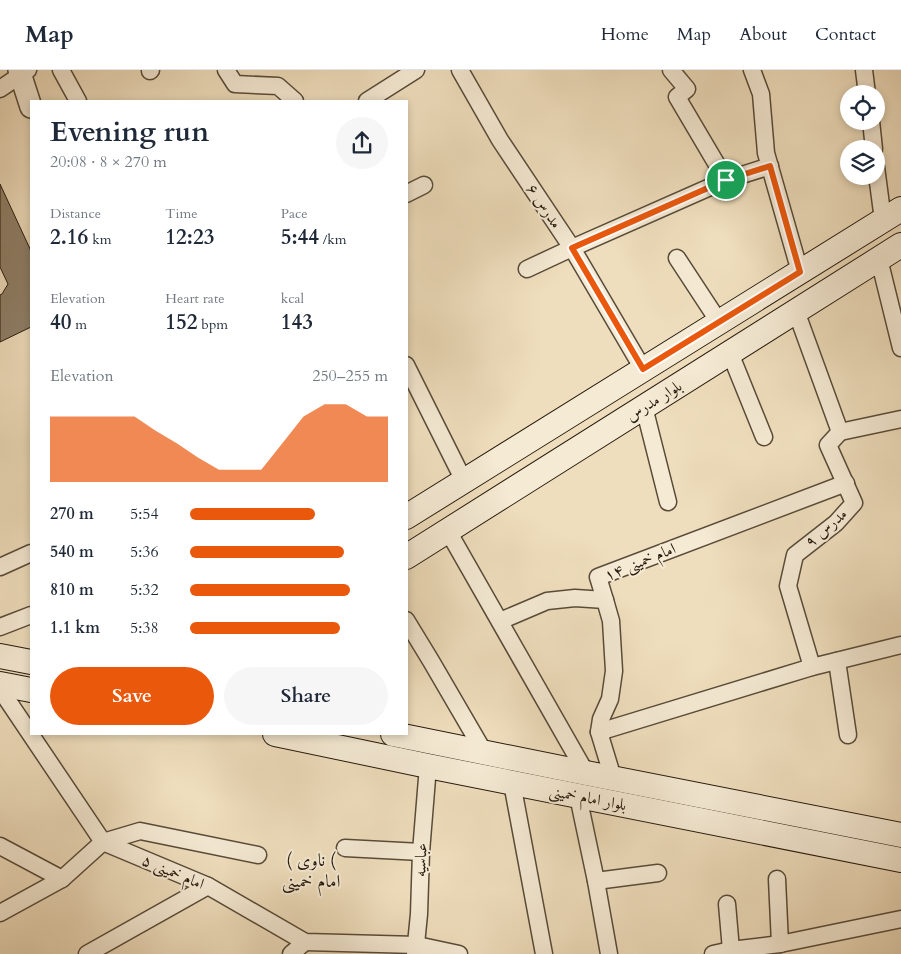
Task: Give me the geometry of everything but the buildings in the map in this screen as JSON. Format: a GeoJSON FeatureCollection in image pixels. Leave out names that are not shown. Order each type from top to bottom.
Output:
{"type":"FeatureCollection","features":[{"type":"Feature","properties":{"kind":"main road","name":"بلوار مدرس"},"geometry":{"type":"LineString","coordinates":[[408,516],[892,214]]}},
{"type":"Feature","properties":{"kind":"main road","name":"بلوار مدرس"},"geometry":{"type":"LineString","coordinates":[[408,556],[901,245]]}},
{"type":"Feature","properties":{"kind":"main road"},"geometry":{"type":"LineString","coordinates":[[643,369],[652,402]]}},
{"type":"Feature","properties":{"kind":"main road"},"geometry":{"type":"LineString","coordinates":[[0,656],[30,662]]}},
{"type":"Feature","properties":{"kind":"main road"},"geometry":{"type":"LineString","coordinates":[[0,684],[30,690]]}},
{"type":"Feature","properties":{"kind":"main road","name":"بلوار امام خمینی"},"geometry":{"type":"LineString","coordinates":[[288,735],[300,736],[428,766],[901,860]]}},
{"type":"Feature","properties":{"kind":"main road","name":"بلوار امام خمینی"},"geometry":{"type":"LineString","coordinates":[[398,735],[901,835]]}},
{"type":"Feature","properties":{"kind":"street"},"geometry":{"type":"LineString","coordinates":[[61,70],[77,100]]}},
{"type":"Feature","properties":{"kind":"street"},"geometry":{"type":"LineString","coordinates":[[226,70],[235,84],[278,86],[293,100]]}},
{"type":"Feature","properties":{"kind":"street"},"geometry":{"type":"LineString","coordinates":[[369,100],[416,70]]}},
{"type":"Feature","properties":{"kind":"street","name":"مدرس ۶"},"geometry":{"type":"LineString","coordinates":[[460,70],[500,140],[572,248],[643,369]]}},
{"type":"Feature","properties":{"kind":"street"},"geometry":{"type":"LineString","coordinates":[[671,70],[687,89],[678,97],[726,180]]}},
{"type":"Feature","properties":{"kind":"street"},"geometry":{"type":"LineString","coordinates":[[752,70],[761,94],[766,153],[800,272]]}},
{"type":"Feature","properties":{"kind":"street"},"geometry":{"type":"LineString","coordinates":[[864,70],[866,85]]}},
{"type":"Feature","properties":{"kind":"street"},"geometry":{"type":"LineString","coordinates":[[0,89],[22,72],[30,103]]}},
{"type":"Feature","properties":{"kind":"street"},"geometry":{"type":"LineString","coordinates":[[527,269],[726,180],[770,166]]}},
{"type":"Feature","properties":{"kind":"street"},"geometry":{"type":"LineString","coordinates":[[408,193],[424,185]]}},
{"type":"Feature","properties":{"kind":"street"},"geometry":{"type":"LineString","coordinates":[[882,185],[892,214]]}},
{"type":"Feature","properties":{"kind":"street"},"geometry":{"type":"LineString","coordinates":[[678,258],[719,322]]}},
{"type":"Feature","properties":{"kind":"street"},"geometry":{"type":"LineString","coordinates":[[879,259],[901,348]]}},
{"type":"Feature","properties":{"kind":"street"},"geometry":{"type":"LineString","coordinates":[[796,311],[840,432],[901,419]]}},
{"type":"Feature","properties":{"kind":"street"},"geometry":{"type":"LineString","coordinates":[[730,353],[764,437]]}},
{"type":"Feature","properties":{"kind":"street"},"geometry":{"type":"LineString","coordinates":[[408,369],[464,481]]}},
{"type":"Feature","properties":{"kind":"street"},"geometry":{"type":"LineString","coordinates":[[652,402],[668,502]]}},
{"type":"Feature","properties":{"kind":"street","name":"مدرس ۹"},"geometry":{"type":"LineString","coordinates":[[812,667],[788,586],[795,555],[836,523],[854,503],[828,445],[840,432]]}},
{"type":"Feature","properties":{"kind":"street","name":"امام خمینی ۱۴"},"geometry":{"type":"LineString","coordinates":[[613,778],[600,732],[601,719],[610,699],[614,671],[610,621],[598,576],[846,483]]}},
{"type":"Feature","properties":{"kind":"street"},"geometry":{"type":"LineString","coordinates":[[448,531],[586,773]]}},
{"type":"Feature","properties":{"kind":"street"},"geometry":{"type":"LineString","coordinates":[[0,567],[30,553]]}},
{"type":"Feature","properties":{"kind":"street"},"geometry":{"type":"LineString","coordinates":[[500,621],[547,601],[575,598],[605,600]]}},
{"type":"Feature","properties":{"kind":"street"},"geometry":{"type":"LineString","coordinates":[[0,627],[30,615]]}},
{"type":"Feature","properties":{"kind":"street"},"geometry":{"type":"LineString","coordinates":[[408,623],[432,660],[484,752]]}},
{"type":"Feature","properties":{"kind":"street"},"geometry":{"type":"LineString","coordinates":[[600,732],[812,667],[901,645]]}},
{"type":"Feature","properties":{"kind":"street"},"geometry":{"type":"LineString","coordinates":[[837,661],[848,735]]}},
{"type":"Feature","properties":{"kind":"street"},"geometry":{"type":"LineString","coordinates":[[0,689],[30,734]]}},
{"type":"Feature","properties":{"kind":"street"},"geometry":{"type":"LineString","coordinates":[[31,735],[103,842]]}},
{"type":"Feature","properties":{"kind":"street","name":"عباسیه"},"geometry":{"type":"LineString","coordinates":[[416,950],[428,766]]}},
{"type":"Feature","properties":{"kind":"street"},"geometry":{"type":"LineString","coordinates":[[512,783],[544,954]]}},
{"type":"Feature","properties":{"kind":"street"},"geometry":{"type":"LineString","coordinates":[[578,796],[609,954]]}},
{"type":"Feature","properties":{"kind":"street"},"geometry":{"type":"LineString","coordinates":[[0,913],[62,880],[103,842],[140,831],[258,855]]}},
{"type":"Feature","properties":{"kind":"street","name":"امام خمینی ۵"},"geometry":{"type":"LineString","coordinates":[[103,842],[208,886],[305,942],[459,954]]}},
{"type":"Feature","properties":{"kind":"street"},"geometry":{"type":"LineString","coordinates":[[0,846],[62,880]]}},
{"type":"Feature","properties":{"kind":"street"},"geometry":{"type":"LineString","coordinates":[[345,848],[421,852]]}},
{"type":"Feature","properties":{"kind":"street"},"geometry":{"type":"LineString","coordinates":[[596,881],[658,873]]}},
{"type":"Feature","properties":{"kind":"street"},"geometry":{"type":"LineString","coordinates":[[778,879],[780,944]]}},
{"type":"Feature","properties":{"kind":"street"},"geometry":{"type":"LineString","coordinates":[[87,954],[208,886]]}},
{"type":"Feature","properties":{"kind":"street"},"geometry":{"type":"LineString","coordinates":[[727,904],[720,953],[780,944],[901,919]]}},
{"type":"Feature","properties":{"kind":"street"},"geometry":{"type":"LineString","coordinates":[[291,954],[305,942]]}},
{"type":"Feature","properties":{"kind":"district","name":"( ناوی ( امام خمینی"},"geometry":{"type":"Point","coordinates":[311,870]}},
{"type":"Feature","properties":{"kind":"route"},"geometry":{"type":"LineString","coordinates":[[770,166],[800,272],[643,369],[572,248],[726,180],[770,166]]}}]}
